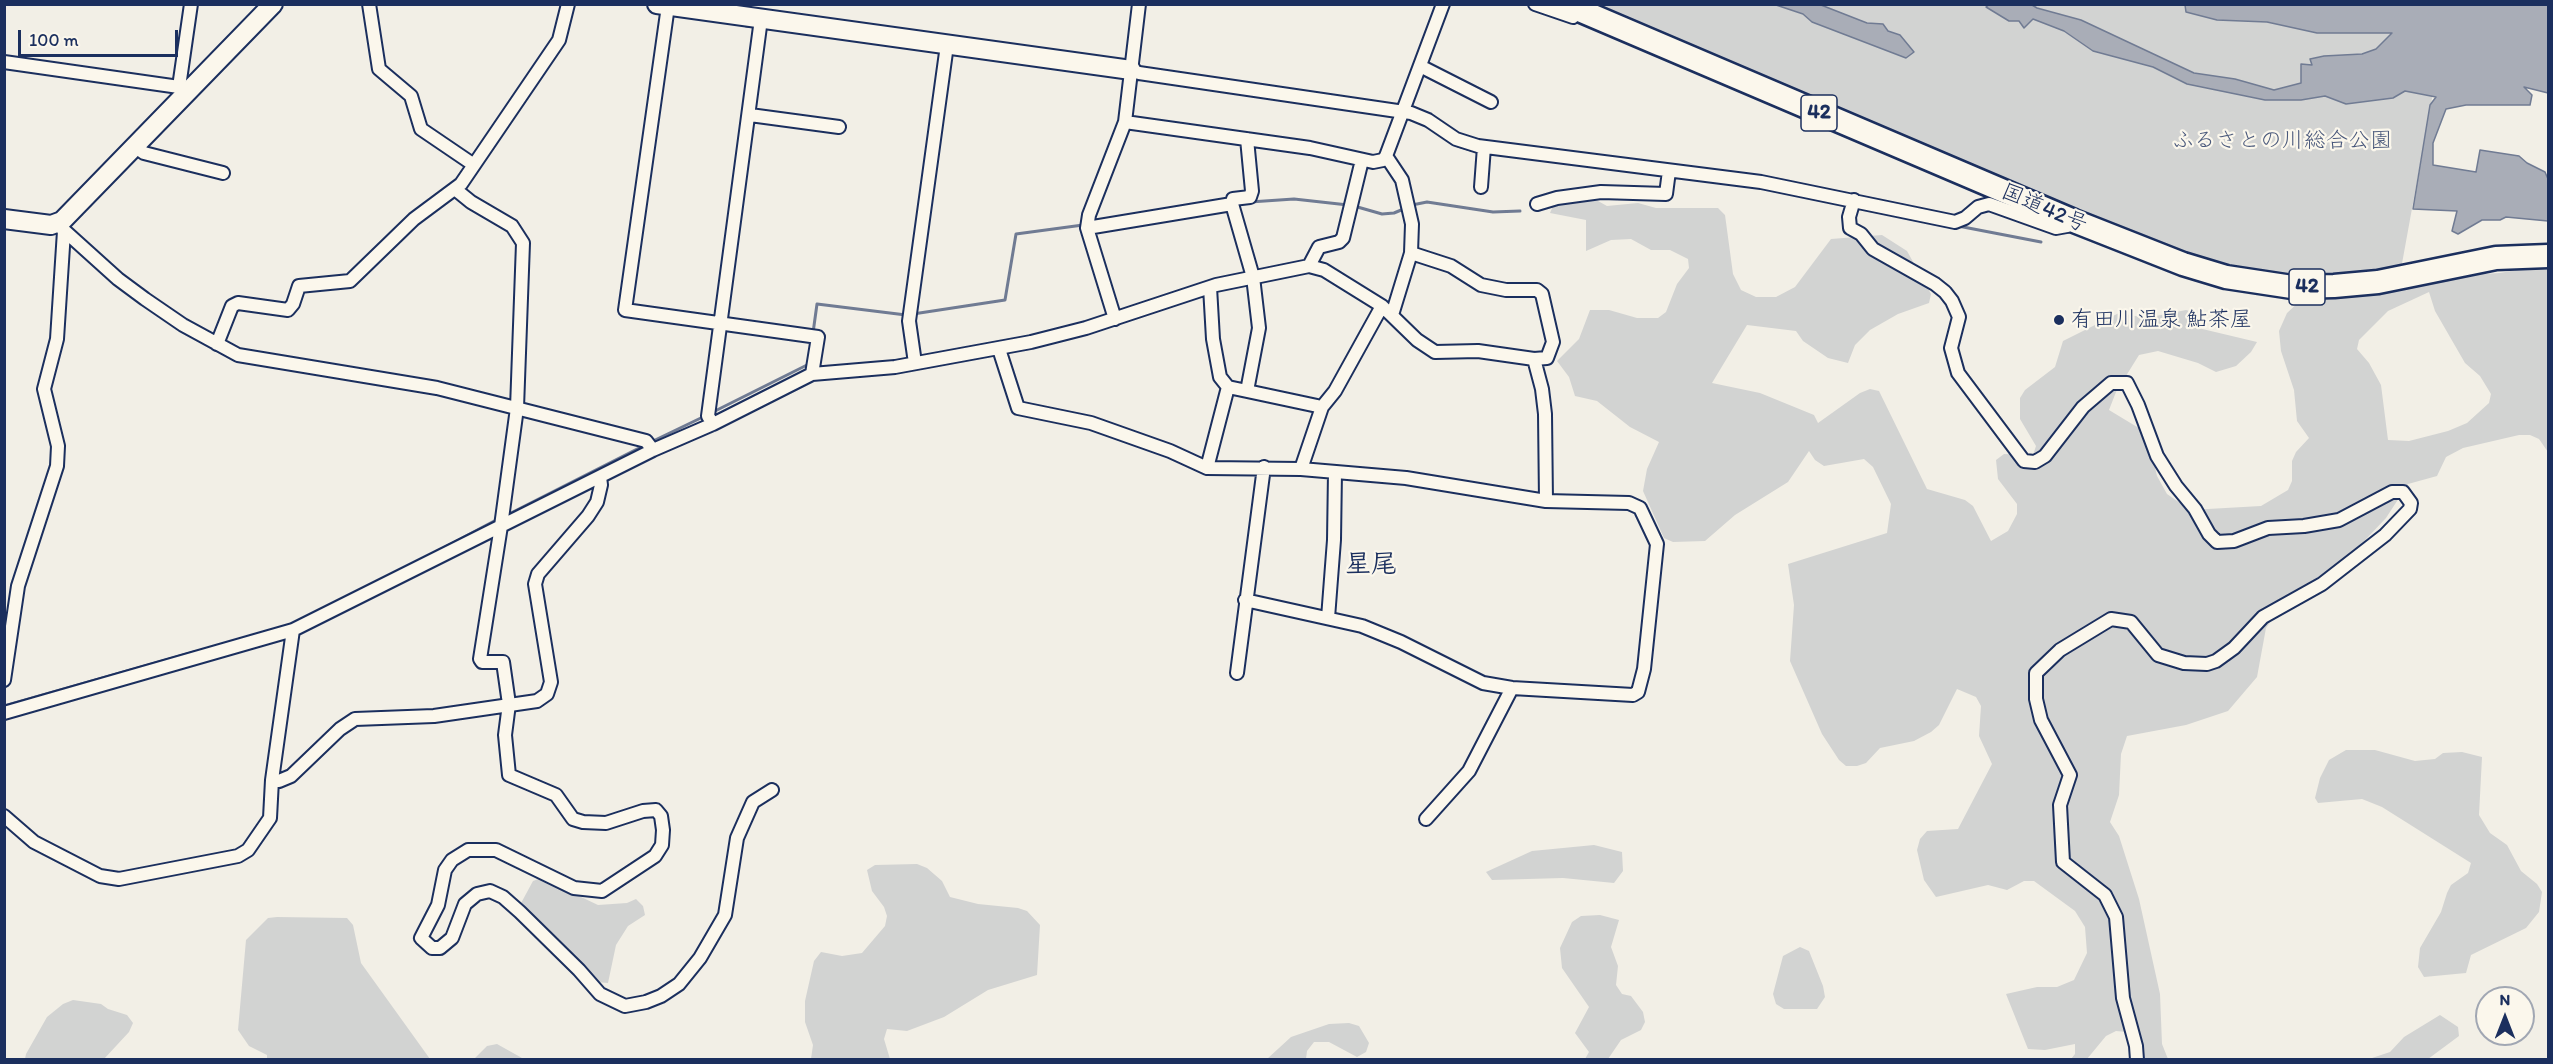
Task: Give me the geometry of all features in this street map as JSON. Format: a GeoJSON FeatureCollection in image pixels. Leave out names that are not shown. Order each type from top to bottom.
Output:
{"type":"FeatureCollection","features":[{"type":"Feature","properties":{"kind":"highway","name":"国道42号"},"geometry":{"type":"LineString","coordinates":[[1566,4],[2074,221],[2183,264],[2226,277],[2292,287],[2334,286],[2378,282],[2496,258],[2548,256]]}},
{"type":"Feature","properties":{"kind":"street"},"geometry":{"type":"LineString","coordinates":[[182,91],[191,4]]}},
{"type":"Feature","properties":{"kind":"street"},"geometry":{"type":"LineString","coordinates":[[4,680],[18,586],[57,466],[58,446],[44,388],[57,339],[61,228],[182,91],[273,4]]}},
{"type":"Feature","properties":{"kind":"street"},"geometry":{"type":"LineString","coordinates":[[369,4],[379,69],[411,96],[421,129],[474,165]]}},
{"type":"Feature","properties":{"kind":"street"},"geometry":{"type":"LineString","coordinates":[[217,344],[232,306],[238,303],[288,310],[293,304],[299,286],[350,281],[414,219],[455,189],[474,165],[559,39],[568,4]]}},
{"type":"Feature","properties":{"kind":"street"},"geometry":{"type":"LineString","coordinates":[[1115,318],[1087,228],[1089,215],[1125,122],[1139,4]]}},
{"type":"Feature","properties":{"kind":"street"},"geometry":{"type":"LineString","coordinates":[[1125,122],[1321,150],[1378,162],[1386,156],[1443,4]]}},
{"type":"Feature","properties":{"kind":"street"},"geometry":{"type":"LineString","coordinates":[[1535,4],[1578,18],[1592,16]]}},
{"type":"Feature","properties":{"kind":"street"},"geometry":{"type":"LineString","coordinates":[[812,374],[818,338],[625,310],[663,5],[755,14],[947,45],[1131,70],[1139,74],[1403,112],[1428,120],[1461,142],[1484,147],[1761,183],[1955,222],[1965,218],[1978,207],[1989,204],[2056,228],[2067,226],[2074,221]]}},
{"type":"Feature","properties":{"kind":"street"},"geometry":{"type":"LineString","coordinates":[[713,424],[708,416],[750,115],[755,14]]}},
{"type":"Feature","properties":{"kind":"street"},"geometry":{"type":"LineString","coordinates":[[915,363],[909,321],[947,45]]}},
{"type":"Feature","properties":{"kind":"street"},"geometry":{"type":"LineString","coordinates":[[4,62],[182,91]]}},
{"type":"Feature","properties":{"kind":"street"},"geometry":{"type":"LineString","coordinates":[[1420,66],[1491,102]]}},
{"type":"Feature","properties":{"kind":"street"},"geometry":{"type":"LineString","coordinates":[[750,115],[839,127]]}},
{"type":"Feature","properties":{"kind":"street"},"geometry":{"type":"LineString","coordinates":[[1247,139],[1252,194],[1250,197],[1233,199],[1232,204],[1253,277],[1259,328],[1247,391]]}},
{"type":"Feature","properties":{"kind":"street"},"geometry":{"type":"LineString","coordinates":[[135,146],[144,153],[223,173]]}},
{"type":"Feature","properties":{"kind":"street"},"geometry":{"type":"LineString","coordinates":[[1480,187],[1484,147]]}},
{"type":"Feature","properties":{"kind":"street"},"geometry":{"type":"LineString","coordinates":[[1386,156],[1404,188],[1412,225],[1411,253],[1392,315]]}},
{"type":"Feature","properties":{"kind":"street"},"geometry":{"type":"LineString","coordinates":[[1309,266],[1319,247],[1339,242],[1342,238],[1362,160]]}},
{"type":"Feature","properties":{"kind":"street"},"geometry":{"type":"LineString","coordinates":[[1537,204],[1557,198],[1601,192],[1666,194],[1669,171]]}},
{"type":"Feature","properties":{"kind":"street"},"geometry":{"type":"LineString","coordinates":[[455,189],[471,202],[512,226],[522,240],[517,408],[480,659],[482,662],[503,662],[508,704],[506,735],[509,775],[556,795],[573,819],[606,823],[643,811],[656,810],[661,816],[663,830],[662,844],[655,856],[602,891],[574,888],[496,850],[468,850],[452,860],[445,870],[438,905],[421,938],[432,948],[440,948],[452,938],[465,904],[477,894],[490,891],[503,897],[520,912],[600,994],[625,1006],[661,996],[679,984],[700,958],[724,915],[737,838],[753,802],[772,790]]}},
{"type":"Feature","properties":{"kind":"street"},"geometry":{"type":"LineString","coordinates":[[1854,200],[1849,217],[1850,228],[1861,234],[1873,249],[1935,284],[1952,301],[1959,317],[1951,348],[1958,373],[2024,462],[2035,462],[2045,456],[2083,407],[2111,383],[2127,383],[2138,405],[2157,456],[2176,486],[2195,509],[2209,534],[2217,542],[2234,541],[2268,528],[2304,526],[2339,520],[2392,492],[2403,492],[2411,503],[2410,508],[2385,535],[2322,584],[2263,617],[2234,648],[2216,661],[2207,664],[2184,663],[2158,655],[2131,622],[2111,619],[2060,650],[2036,673],[2036,699],[2041,720],[2070,775],[2060,805],[2063,862],[2105,895],[2116,917],[2123,998],[2138,1059]]}},
{"type":"Feature","properties":{"kind":"street"},"geometry":{"type":"LineString","coordinates":[[1087,228],[1232,204]]}},
{"type":"Feature","properties":{"kind":"street"},"geometry":{"type":"LineString","coordinates":[[4,219],[61,228],[127,286],[183,325],[245,357],[437,388],[646,441],[653,450]]}},
{"type":"Feature","properties":{"kind":"street"},"geometry":{"type":"LineString","coordinates":[[4,713],[294,630],[653,450],[713,424],[812,374],[915,363],[1060,336],[1210,287],[1309,266],[1324,270],[1382,306],[1417,340],[1435,352],[1478,351],[1534,359],[1547,358],[1552,347],[1552,336],[1542,294],[1531,289],[1506,290],[1487,286],[1451,266],[1411,253]]}},
{"type":"Feature","properties":{"kind":"street"},"geometry":{"type":"LineString","coordinates":[[1210,287],[1213,339],[1218,368],[1220,378],[1228,387],[1322,407]]}},
{"type":"Feature","properties":{"kind":"street"},"geometry":{"type":"LineString","coordinates":[[1301,469],[1322,407],[1335,391],[1382,306]]}},
{"type":"Feature","properties":{"kind":"street"},"geometry":{"type":"LineString","coordinates":[[999,349],[1018,408],[1091,423],[1170,451],[1207,468],[1301,469],[1406,478],[1546,501],[1629,503],[1640,508],[1657,544],[1642,684],[1638,692],[1633,694],[1512,688],[1483,683],[1382,633],[1328,618],[1245,600]]}},
{"type":"Feature","properties":{"kind":"street"},"geometry":{"type":"LineString","coordinates":[[1534,359],[1542,389],[1545,414],[1546,501]]}},
{"type":"Feature","properties":{"kind":"street"},"geometry":{"type":"LineString","coordinates":[[1207,468],[1228,387]]}},
{"type":"Feature","properties":{"kind":"street"},"geometry":{"type":"LineString","coordinates":[[1237,674],[1264,467]]}},
{"type":"Feature","properties":{"kind":"street"},"geometry":{"type":"LineString","coordinates":[[1328,618],[1334,540],[1335,472]]}},
{"type":"Feature","properties":{"kind":"street"},"geometry":{"type":"LineString","coordinates":[[272,780],[279,781],[291,776],[340,729],[355,719],[434,716],[537,701],[547,694],[551,682],[549,663],[535,584],[538,574],[588,516],[597,502],[601,484],[600,477]]}},
{"type":"Feature","properties":{"kind":"street"},"geometry":{"type":"LineString","coordinates":[[4,816],[34,842],[100,876],[119,879],[238,856],[248,850],[270,818],[272,780],[294,630]]}},
{"type":"Feature","properties":{"kind":"street"},"geometry":{"type":"LineString","coordinates":[[1426,819],[1469,771],[1512,688]]}},
{"type":"Feature","properties":{"kind":"green space","name":"ふるさとの川総合公園"},"geometry":{"type":"Polygon","coordinates":[[[1579,5],[2449,5],[2401,269],[2303,279],[2207,264],[1579,5]]]}},
{"type":"Feature","properties":{"kind":"green space"},"geometry":{"type":"Polygon","coordinates":[[[1588,200],[1598,201],[1607,206],[1638,203],[1656,208],[1718,208],[1725,215],[1733,274],[1741,290],[1756,297],[1776,297],[1795,287],[1831,239],[1882,235],[1907,251],[1931,294],[1929,303],[1898,314],[1870,330],[1855,345],[1848,363],[1828,358],[1803,341],[1796,331],[1747,325],[1712,383],[1760,393],[1814,415],[1818,423],[1860,393],[1870,389],[1879,391],[1927,489],[1965,500],[1973,506],[1991,541],[2008,531],[2017,514],[2017,504],[1998,479],[1996,460],[2004,454],[2033,455],[2036,446],[2020,419],[2020,398],[2025,390],[2055,367],[2063,341],[2119,313],[2146,318],[2186,310],[2197,313],[2194,327],[2257,342],[2251,352],[2236,366],[2216,372],[2198,363],[2158,351],[2139,355],[2116,392],[2109,410],[2147,433],[2157,476],[2167,494],[2190,510],[2261,506],[2288,490],[2292,481],[2292,461],[2296,452],[2309,438],[2297,421],[2294,390],[2281,351],[2279,331],[2287,313],[2302,299],[2312,295],[2382,293],[2426,277],[2500,273],[2548,264],[2548,452],[2539,439],[2530,435],[2519,435],[2463,448],[2446,457],[2437,476],[2408,484],[2386,518],[2349,557],[2307,584],[2284,603],[2266,628],[2257,677],[2228,711],[2186,725],[2127,736],[2121,754],[2119,795],[2110,822],[2119,836],[2139,899],[2160,994],[2162,1044],[2168,1059],[2130,1059],[2132,1040],[2127,1032],[2116,1031],[2106,1036],[2087,1059],[2071,1059],[2075,1054],[2075,1044],[2045,1050],[2028,1049],[2006,994],[2037,987],[2057,987],[2074,980],[2087,953],[2085,927],[2075,911],[2034,881],[2024,881],[2007,890],[1988,885],[1936,897],[1924,880],[1917,850],[1920,839],[1927,831],[1958,829],[1992,764],[1979,736],[1981,706],[1976,697],[1957,689],[1939,725],[1931,732],[1914,741],[1880,748],[1866,763],[1846,766],[1839,760],[1822,734],[1790,661],[1794,605],[1788,564],[1887,533],[1891,504],[1873,467],[1864,459],[1824,466],[1815,460],[1809,451],[1788,482],[1735,515],[1705,541],[1673,542],[1664,538],[1643,491],[1647,469],[1659,442],[1630,427],[1597,401],[1575,396],[1569,377],[1557,361],[1579,339],[1590,310],[1609,310],[1637,318],[1658,318],[1666,312],[1677,284],[1689,268],[1688,259],[1670,250],[1651,250],[1631,239],[1611,240],[1586,251],[1586,220],[1550,213],[1555,201],[1588,200]],[[2429,292],[2388,311],[2359,340],[2357,349],[2369,363],[2381,385],[2388,440],[2409,441],[2448,431],[2467,423],[2489,403],[2491,394],[2480,376],[2465,363],[2435,311],[2429,292]]]}},
{"type":"Feature","properties":{"kind":"green space"},"geometry":{"type":"Polygon","coordinates":[[[2346,750],[2375,750],[2415,761],[2435,759],[2443,753],[2462,752],[2482,757],[2479,815],[2490,833],[2507,845],[2521,871],[2537,884],[2542,892],[2539,912],[2526,928],[2471,955],[2466,973],[2424,977],[2418,967],[2420,948],[2441,912],[2451,885],[2468,873],[2471,863],[2382,807],[2362,799],[2318,803],[2315,798],[2320,778],[2329,760],[2346,750]]]}},
{"type":"Feature","properties":{"kind":"green space"},"geometry":{"type":"Polygon","coordinates":[[[1594,845],[1622,852],[1623,871],[1614,883],[1563,878],[1492,880],[1486,872],[1532,851],[1594,845]]]}},
{"type":"Feature","properties":{"kind":"green space"},"geometry":{"type":"Polygon","coordinates":[[[917,864],[927,868],[942,881],[950,897],[978,904],[1027,911],[1040,925],[1037,975],[988,990],[944,1017],[907,1031],[887,1029],[884,1039],[890,1059],[811,1059],[813,1045],[805,1022],[805,1001],[814,961],[821,952],[842,956],[862,953],[885,926],[887,916],[884,907],[872,891],[867,870],[875,865],[917,864]]]}},
{"type":"Feature","properties":{"kind":"green space"},"geometry":{"type":"Polygon","coordinates":[[[541,878],[598,905],[627,903],[636,899],[643,906],[645,915],[628,926],[616,945],[608,983],[596,982],[520,905],[533,881],[541,878]]]}},
{"type":"Feature","properties":{"kind":"green space"},"geometry":{"type":"Polygon","coordinates":[[[1600,915],[1619,920],[1611,947],[1618,966],[1616,985],[1622,994],[1631,996],[1643,1012],[1645,1022],[1641,1030],[1621,1040],[1608,1059],[1585,1059],[1589,1052],[1575,1033],[1589,1007],[1562,968],[1560,948],[1572,922],[1581,916],[1600,915]]]}},
{"type":"Feature","properties":{"kind":"green space"},"geometry":{"type":"Polygon","coordinates":[[[268,918],[347,918],[353,925],[361,963],[430,1059],[267,1059],[267,1055],[249,1046],[238,1030],[246,940],[268,918]]]}},
{"type":"Feature","properties":{"kind":"green space"},"geometry":{"type":"Polygon","coordinates":[[[1800,947],[1809,951],[1823,986],[1825,997],[1817,1009],[1784,1009],[1776,1004],[1773,994],[1783,956],[1800,947]]]}},
{"type":"Feature","properties":{"kind":"green space"},"geometry":{"type":"Polygon","coordinates":[[[73,1000],[101,1004],[108,1009],[127,1015],[133,1023],[129,1032],[104,1059],[25,1059],[47,1017],[63,1004],[73,1000]]]}},
{"type":"Feature","properties":{"kind":"green space"},"geometry":{"type":"Polygon","coordinates":[[[2440,1015],[2458,1027],[2459,1036],[2428,1059],[2369,1059],[2390,1052],[2404,1037],[2440,1015]]]}},
{"type":"Feature","properties":{"kind":"green space"},"geometry":{"type":"Polygon","coordinates":[[[1349,1023],[1359,1026],[1369,1043],[1366,1052],[1357,1057],[1329,1042],[1314,1042],[1307,1051],[1306,1059],[1267,1059],[1291,1037],[1329,1024],[1349,1023]]]}},
{"type":"Feature","properties":{"kind":"green space"},"geometry":{"type":"Polygon","coordinates":[[[497,1044],[523,1059],[474,1059],[487,1046],[497,1044]]]}},
{"type":"Feature","properties":{"kind":"shaded area"},"geometry":{"type":"Polygon","coordinates":[[[1990,4],[2032,5],[2081,20],[2194,73],[2235,79],[2274,90],[2301,83],[2301,64],[2312,65],[2310,59],[2362,54],[2376,49],[2392,33],[2317,33],[2267,22],[2217,20],[2186,12],[2185,5],[2548,5],[2548,93],[2524,87],[2532,95],[2530,105],[2466,105],[2446,109],[2433,143],[2433,165],[2476,172],[2480,150],[2519,156],[2545,172],[2548,179],[2548,221],[2506,217],[2500,220],[2482,220],[2458,234],[2452,231],[2457,211],[2413,209],[2430,105],[2436,97],[2405,91],[2393,98],[2346,104],[2325,96],[2301,100],[2265,100],[2187,84],[2153,67],[2093,51],[2064,31],[2033,19],[2024,28],[2019,21],[2009,21],[1986,7],[1990,4]]]}},
{"type":"Feature","properties":{"kind":"shaded area"},"geometry":{"type":"Polygon","coordinates":[[[1776,5],[1821,5],[1867,23],[1883,24],[1888,31],[1900,35],[1914,52],[1906,58],[1812,22],[1803,14],[1776,5]]]}},
{"type":"Feature","properties":{"kind":"waterway"},"geometry":{"type":"LineString","coordinates":[[746,23],[746,26],[758,27]]}},
{"type":"Feature","properties":{"kind":"waterway"},"geometry":{"type":"LineString","coordinates":[[764,28],[781,30]]}},
{"type":"Feature","properties":{"kind":"waterway"},"geometry":{"type":"LineString","coordinates":[[1458,146],[1471,150]]}},
{"type":"Feature","properties":{"kind":"waterway"},"geometry":{"type":"LineString","coordinates":[[1250,202],[1294,199],[1348,205]]}},
{"type":"Feature","properties":{"kind":"waterway"},"geometry":{"type":"LineString","coordinates":[[1412,205],[1427,202],[1493,212],[1520,211]]}},
{"type":"Feature","properties":{"kind":"waterway"},"geometry":{"type":"LineString","coordinates":[[1354,206],[1382,214],[1394,213],[1406,208]]}},
{"type":"Feature","properties":{"kind":"waterway"},"geometry":{"type":"LineString","coordinates":[[913,314],[1005,300],[1016,234],[1083,225]]}},
{"type":"Feature","properties":{"kind":"waterway"},"geometry":{"type":"LineString","coordinates":[[1958,226],[2041,242]]}},
{"type":"Feature","properties":{"kind":"waterway"},"geometry":{"type":"LineString","coordinates":[[813,333],[817,304],[906,315]]}},
{"type":"Feature","properties":{"kind":"waterway"},"geometry":{"type":"LineString","coordinates":[[713,412],[809,364]]}},
{"type":"Feature","properties":{"kind":"waterway"},"geometry":{"type":"LineString","coordinates":[[651,442],[705,416]]}},
{"type":"Feature","properties":{"kind":"waterway"},"geometry":{"type":"LineString","coordinates":[[507,515],[645,445]]}},
{"type":"Feature","properties":{"kind":"waterway"},"geometry":{"type":"LineString","coordinates":[[432,554],[498,519]]}},
{"type":"Feature","properties":{"kind":"waterway"},"geometry":{"type":"LineString","coordinates":[[4,706],[194,652]]}},
{"type":"Feature","properties":{"kind":"place","name":"有田川温泉 鮎茶屋"},"geometry":{"type":"Point","coordinates":[2059,320]}},
{"type":"Feature","properties":{"kind":"district","name":"星尾"},"geometry":{"type":"Point","coordinates":[1371,565]}}]}
